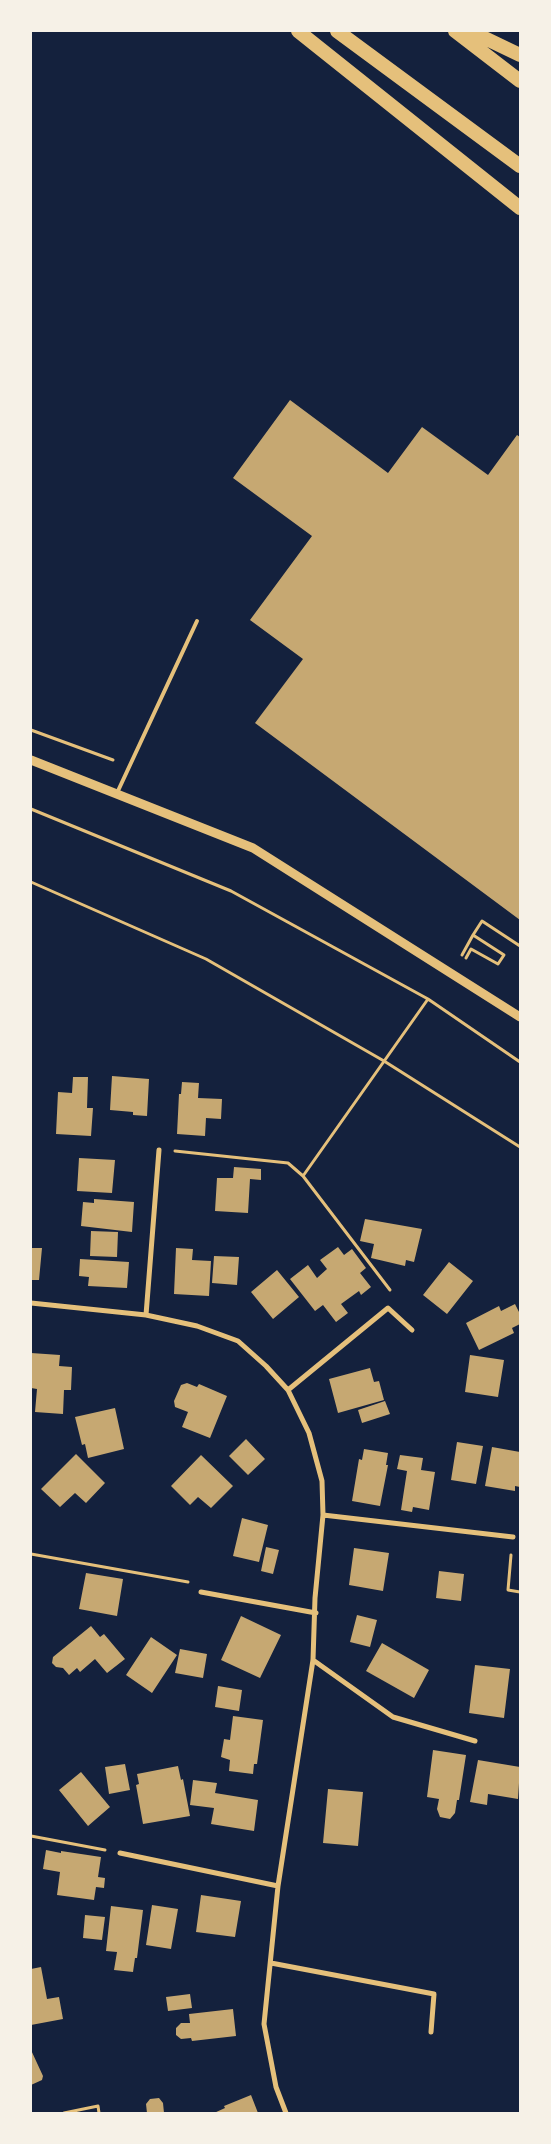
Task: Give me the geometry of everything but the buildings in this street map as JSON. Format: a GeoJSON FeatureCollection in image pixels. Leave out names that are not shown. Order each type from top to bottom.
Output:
{"type":"FeatureCollection","features":[{"type":"Feature","properties":{"kind":"highway"},"geometry":{"type":"LineString","coordinates":[[298,31],[520,208]]}},
{"type":"Feature","properties":{"kind":"highway"},"geometry":{"type":"LineString","coordinates":[[337,31],[520,166]]}},
{"type":"Feature","properties":{"kind":"highway"},"geometry":{"type":"LineString","coordinates":[[455,31],[520,81]]}},
{"type":"Feature","properties":{"kind":"highway"},"geometry":{"type":"LineString","coordinates":[[470,31],[520,55]]}},
{"type":"Feature","properties":{"kind":"street"},"geometry":{"type":"LineString","coordinates":[[31,760],[253,848],[520,1017]]}},
{"type":"Feature","properties":{"kind":"street"},"geometry":{"type":"LineString","coordinates":[[146,1315],[159,1150]]}},
{"type":"Feature","properties":{"kind":"street"},"geometry":{"type":"LineString","coordinates":[[31,1303],[146,1315],[197,1326],[238,1341],[266,1366],[288,1390],[309,1433],[322,1481],[323,1515],[315,1598],[313,1660],[278,1886],[264,2024],[276,2087],[286,2113]]}},
{"type":"Feature","properties":{"kind":"street"},"geometry":{"type":"LineString","coordinates":[[288,1390],[388,1308],[412,1330]]}},
{"type":"Feature","properties":{"kind":"street"},"geometry":{"type":"LineString","coordinates":[[323,1515],[513,1537]]}},
{"type":"Feature","properties":{"kind":"street"},"geometry":{"type":"LineString","coordinates":[[201,1592],[316,1613]]}},
{"type":"Feature","properties":{"kind":"street"},"geometry":{"type":"LineString","coordinates":[[313,1660],[393,1717],[476,1741]]}},
{"type":"Feature","properties":{"kind":"street"},"geometry":{"type":"LineString","coordinates":[[120,1853],[278,1886]]}},
{"type":"Feature","properties":{"kind":"street"},"geometry":{"type":"LineString","coordinates":[[271,1963],[434,1994],[431,2032]]}},
{"type":"Feature","properties":{"kind":"lane"},"geometry":{"type":"LineString","coordinates":[[117,793],[197,621]]}},
{"type":"Feature","properties":{"kind":"path"},"geometry":{"type":"LineString","coordinates":[[31,730],[129,766]]}},
{"type":"Feature","properties":{"kind":"path"},"geometry":{"type":"LineString","coordinates":[[31,809],[231,891],[428,1000],[520,1062]]}},
{"type":"Feature","properties":{"kind":"path"},"geometry":{"type":"LineString","coordinates":[[31,882],[206,959],[384,1061],[520,1147]]}},
{"type":"Feature","properties":{"kind":"path"},"geometry":{"type":"LineString","coordinates":[[473,935],[504,954],[498,964],[471,949],[464,956],[473,935],[482,921],[520,946]]}},
{"type":"Feature","properties":{"kind":"path"},"geometry":{"type":"LineString","coordinates":[[303,1176],[428,1000]]}},
{"type":"Feature","properties":{"kind":"path"},"geometry":{"type":"LineString","coordinates":[[159,1150],[288,1163],[303,1176],[390,1290],[388,1308]]}},
{"type":"Feature","properties":{"kind":"path"},"geometry":{"type":"LineString","coordinates":[[513,1537],[508,1590],[520,1592]]}},
{"type":"Feature","properties":{"kind":"path"},"geometry":{"type":"LineString","coordinates":[[31,1554],[192,1583],[201,1592]]}},
{"type":"Feature","properties":{"kind":"path"},"geometry":{"type":"LineString","coordinates":[[31,1836],[120,1853]]}},
{"type":"Feature","properties":{"kind":"path"},"geometry":{"type":"LineString","coordinates":[[64,2113],[98,2106],[99,2113]]}}]}
